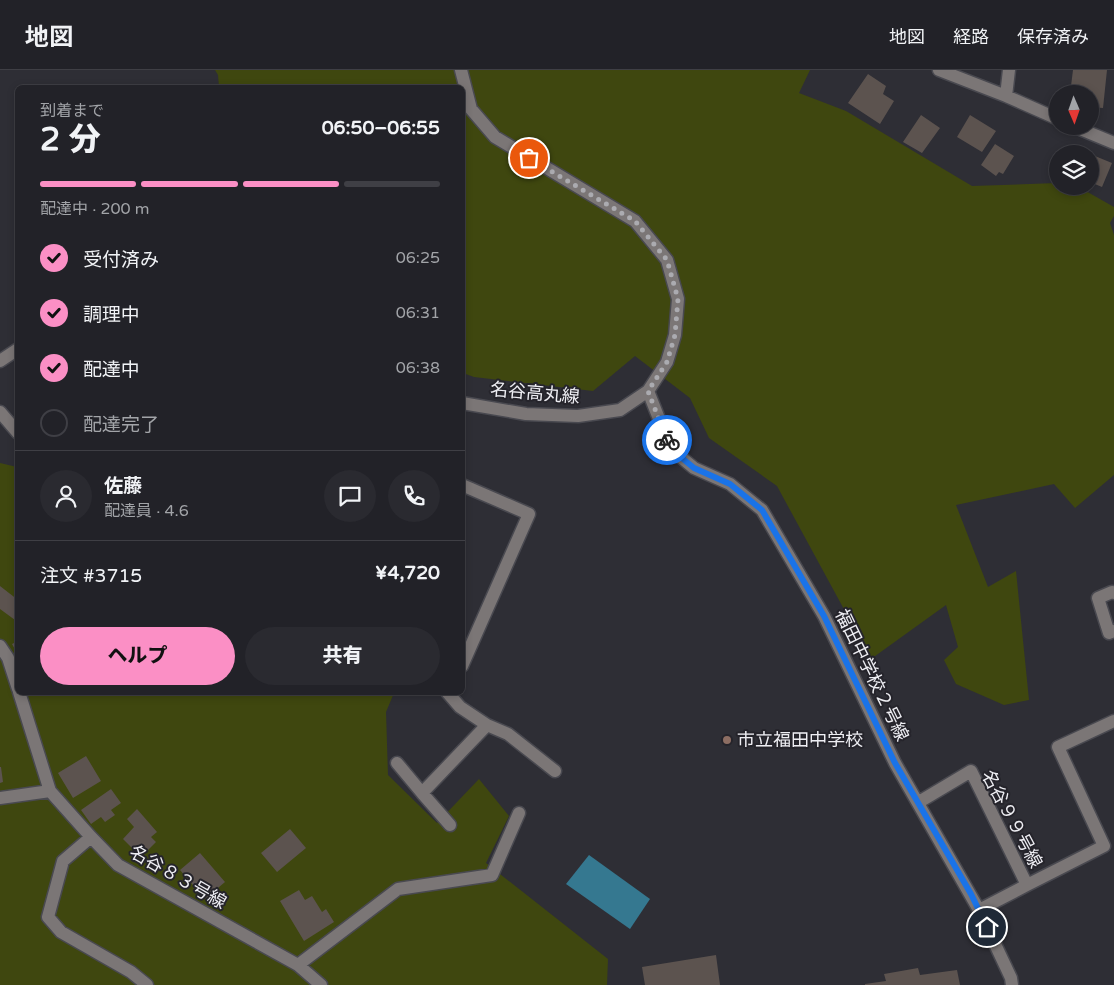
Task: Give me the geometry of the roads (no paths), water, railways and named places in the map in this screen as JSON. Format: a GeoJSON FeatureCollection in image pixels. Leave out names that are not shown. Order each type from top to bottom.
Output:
{"type":"FeatureCollection","features":[{"type":"Feature","properties":{"kind":"street","name":"名谷高丸線"},"geometry":{"type":"LineString","coordinates":[[461,70],[465,85]]}},
{"type":"Feature","properties":{"kind":"street"},"geometry":{"type":"LineString","coordinates":[[939,70],[1049,115]]}},
{"type":"Feature","properties":{"kind":"street"},"geometry":{"type":"LineString","coordinates":[[1006,96],[1009,70]]}},
{"type":"Feature","properties":{"kind":"street","name":"名谷高丸線"},"geometry":{"type":"LineString","coordinates":[[465,86],[471,109],[495,137],[635,221],[667,260],[678,299],[675,335],[667,362],[648,391],[620,410],[578,416],[526,414],[465,404]]}},
{"type":"Feature","properties":{"kind":"street"},"geometry":{"type":"LineString","coordinates":[[1095,135],[1114,143]]}},
{"type":"Feature","properties":{"kind":"street"},"geometry":{"type":"LineString","coordinates":[[0,361],[15,351]]}},
{"type":"Feature","properties":{"kind":"street","name":"福田中学校２号線"},"geometry":{"type":"LineString","coordinates":[[648,391],[671,449],[694,468],[730,484],[762,510],[824,616],[895,763],[979,910],[1011,978],[1012,985]]}},
{"type":"Feature","properties":{"kind":"street"},"geometry":{"type":"LineString","coordinates":[[0,412],[15,430]]}},
{"type":"Feature","properties":{"kind":"street"},"geometry":{"type":"LineString","coordinates":[[465,485],[529,514],[465,659]]}},
{"type":"Feature","properties":{"kind":"street"},"geometry":{"type":"LineString","coordinates":[[1114,593],[1112,592],[1098,598],[1109,633],[1114,631]]}},
{"type":"Feature","properties":{"kind":"street"},"geometry":{"type":"LineString","coordinates":[[0,646],[8,658],[15,680]]}},
{"type":"Feature","properties":{"kind":"street"},"geometry":{"type":"LineString","coordinates":[[0,798],[50,791],[20,695]]}},
{"type":"Feature","properties":{"kind":"street"},"geometry":{"type":"LineString","coordinates":[[450,695],[460,707],[487,725],[508,734],[555,771]]}},
{"type":"Feature","properties":{"kind":"street"},"geometry":{"type":"LineString","coordinates":[[1026,885],[1104,846],[1058,747],[1114,721]]}},
{"type":"Feature","properties":{"kind":"street"},"geometry":{"type":"LineString","coordinates":[[422,793],[487,725]]}},
{"type":"Feature","properties":{"kind":"street"},"geometry":{"type":"LineString","coordinates":[[396,763],[450,826]]}},
{"type":"Feature","properties":{"kind":"street","name":"名谷９９号線"},"geometry":{"type":"LineString","coordinates":[[919,802],[971,771],[1026,885],[979,910]]}},
{"type":"Feature","properties":{"kind":"street","name":"名谷８３号線"},"geometry":{"type":"LineString","coordinates":[[50,791],[118,865],[298,965],[321,985]]}},
{"type":"Feature","properties":{"kind":"street"},"geometry":{"type":"LineString","coordinates":[[298,965],[398,890],[492,875],[519,813]]}},
{"type":"Feature","properties":{"kind":"street"},"geometry":{"type":"LineString","coordinates":[[91,837],[63,861],[48,917],[61,932],[131,972],[147,985]]}},
{"type":"Feature","properties":{"kind":"water"},"geometry":{"type":"Polygon","coordinates":[[[589,855],[650,899],[630,929],[566,884],[589,855]]]}},
{"type":"Feature","properties":{"kind":"place","name":"市立福田中学校"},"geometry":{"type":"Point","coordinates":[727,740]}}]}
